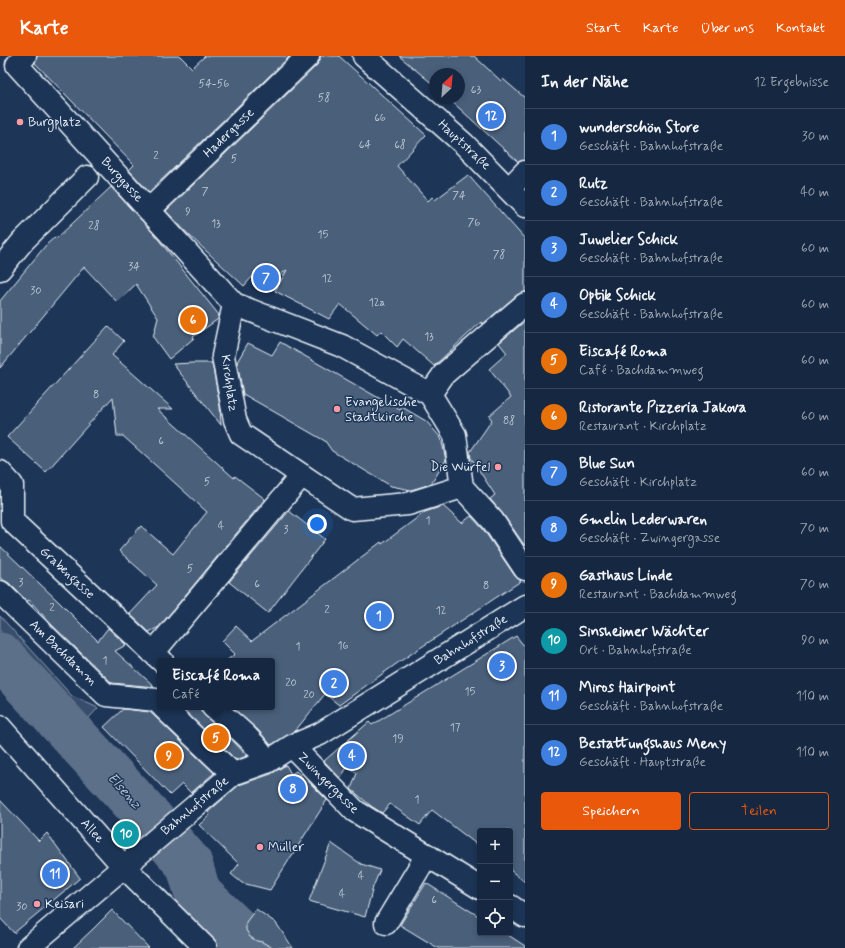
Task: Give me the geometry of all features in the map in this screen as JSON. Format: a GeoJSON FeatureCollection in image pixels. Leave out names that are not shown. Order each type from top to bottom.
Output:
{"type":"FeatureCollection","features":[{"type":"Feature","properties":{"kind":"street","name":"Burggasse"},"geometry":{"type":"LineString","coordinates":[[26,56],[17,65],[234,304]]}},
{"type":"Feature","properties":{"kind":"street","name":"Hadergasse"},"geometry":{"type":"LineString","coordinates":[[149,210],[308,56]]}},
{"type":"Feature","properties":{"kind":"street","name":"Hauptstraße"},"geometry":{"type":"LineString","coordinates":[[364,56],[464,144],[525,206]]}},
{"type":"Feature","properties":{"kind":"street"},"geometry":{"type":"LineString","coordinates":[[509,189],[525,172]]}},
{"type":"Feature","properties":{"kind":"street"},"geometry":{"type":"LineString","coordinates":[[0,269],[23,241],[87,177]]}},
{"type":"Feature","properties":{"kind":"street"},"geometry":{"type":"LineString","coordinates":[[234,304],[342,346],[430,394],[455,435],[462,487],[493,521],[525,569]]}},
{"type":"Feature","properties":{"kind":"street","name":"Kirchplatz"},"geometry":{"type":"LineString","coordinates":[[234,304],[223,356],[234,420],[241,434],[352,509],[408,504],[462,487]]}},
{"type":"Feature","properties":{"kind":"street"},"geometry":{"type":"LineString","coordinates":[[430,394],[444,374],[525,304]]}},
{"type":"Feature","properties":{"kind":"street","name":"Grabengasse"},"geometry":{"type":"LineString","coordinates":[[0,472],[12,485],[12,521],[157,657]]}},
{"type":"Feature","properties":{"kind":"street"},"geometry":{"type":"LineString","coordinates":[[157,657],[302,475]]}},
{"type":"Feature","properties":{"kind":"street","name":"Am Bachdamm"},"geometry":{"type":"LineString","coordinates":[[0,592],[106,695],[157,701]]}},
{"type":"Feature","properties":{"kind":"street","name":"Bahnhofstraße"},"geometry":{"type":"LineString","coordinates":[[28,948],[123,866],[180,820],[227,769],[267,762],[292,746],[320,734],[521,616]]}},
{"type":"Feature","properties":{"kind":"street"},"geometry":{"type":"LineString","coordinates":[[166,710],[227,769]]}},
{"type":"Feature","properties":{"kind":"street"},"geometry":{"type":"LineString","coordinates":[[216,710],[253,743],[267,762]]}},
{"type":"Feature","properties":{"kind":"street","name":"Allee"},"geometry":{"type":"LineString","coordinates":[[0,727],[123,866],[206,948]]}},
{"type":"Feature","properties":{"kind":"street","name":"Zwingergasse"},"geometry":{"type":"LineString","coordinates":[[292,746],[355,811],[477,886]]}},
{"type":"Feature","properties":{"kind":"street"},"geometry":{"type":"LineString","coordinates":[[386,922],[427,855]]}},
{"type":"Feature","properties":{"kind":"street"},"geometry":{"type":"LineString","coordinates":[[513,908],[525,916]]}},
{"type":"Feature","properties":{"kind":"shaded area"},"geometry":{"type":"Polygon","coordinates":[[[0,616],[72,696],[98,708],[87,720],[170,809],[140,833],[54,738],[0,683],[0,616]]]}},
{"type":"Feature","properties":{"kind":"building"},"geometry":{"type":"Polygon","coordinates":[[[37,56],[180,56],[192,68],[205,56],[290,56],[149,192],[129,170],[134,165],[35,63],[37,56]]]}},
{"type":"Feature","properties":{"kind":"building"},"geometry":{"type":"Polygon","coordinates":[[[320,56],[339,56],[426,135],[397,166],[428,201],[432,197],[435,200],[468,175],[525,239],[525,292],[517,295],[483,324],[481,322],[434,366],[403,339],[397,347],[381,331],[377,335],[340,304],[329,319],[275,291],[287,270],[263,287],[252,277],[244,286],[190,236],[166,211],[317,65],[320,60],[320,56]]]}},
{"type":"Feature","properties":{"kind":"building"},"geometry":{"type":"Polygon","coordinates":[[[399,56],[474,56],[501,81],[503,79],[525,98],[525,160],[518,162],[455,104],[465,104],[465,68],[429,68],[429,81],[399,56]]]}},
{"type":"Feature","properties":{"kind":"building"},"geometry":{"type":"Polygon","coordinates":[[[111,187],[154,234],[219,315],[218,319],[193,337],[194,338],[169,359],[153,337],[158,318],[136,284],[117,302],[84,267],[0,368],[0,301],[46,245],[55,237],[57,238],[111,187]]]}},
{"type":"Feature","properties":{"kind":"building"},"geometry":{"type":"Polygon","coordinates":[[[525,321],[525,546],[503,514],[490,499],[495,495],[471,458],[470,452],[492,420],[489,416],[511,397],[489,369],[507,353],[499,343],[525,321]]]}},
{"type":"Feature","properties":{"kind":"building"},"geometry":{"type":"Polygon","coordinates":[[[108,326],[124,341],[112,355],[173,409],[157,409],[234,478],[235,476],[265,499],[159,627],[149,632],[130,614],[157,585],[119,551],[141,526],[173,554],[207,512],[123,436],[117,436],[113,397],[46,472],[7,437],[108,326]]]}},
{"type":"Feature","properties":{"kind":"building","name":"Evangelische Stadtkirche"},"geometry":{"type":"Polygon","coordinates":[[[280,342],[400,410],[402,407],[426,421],[441,438],[446,460],[431,484],[411,490],[391,486],[332,451],[325,441],[243,394],[237,362],[248,343],[272,355],[280,342]]]}},
{"type":"Feature","properties":{"kind":"building"},"geometry":{"type":"Polygon","coordinates":[[[212,363],[220,406],[221,425],[173,364],[212,363]]]}},
{"type":"Feature","properties":{"kind":"building"},"geometry":{"type":"Polygon","coordinates":[[[443,506],[462,523],[471,516],[483,529],[515,576],[521,581],[399,662],[339,705],[325,694],[295,731],[271,745],[258,730],[235,710],[275,710],[275,658],[230,658],[235,654],[222,641],[236,626],[252,641],[381,542],[382,544],[425,512],[443,506]]]}},
{"type":"Feature","properties":{"kind":"building"},"geometry":{"type":"Polygon","coordinates":[[[289,511],[325,539],[268,613],[229,582],[289,511]]]}},
{"type":"Feature","properties":{"kind":"building"},"geometry":{"type":"Polygon","coordinates":[[[0,546],[98,641],[108,628],[126,645],[115,651],[155,687],[112,683],[52,625],[29,600],[27,601],[9,583],[0,578],[0,546]]]}},
{"type":"Feature","properties":{"kind":"building"},"geometry":{"type":"Polygon","coordinates":[[[516,636],[525,647],[525,882],[513,872],[513,828],[477,828],[477,845],[432,810],[420,825],[390,804],[382,813],[351,789],[357,773],[347,768],[340,778],[324,761],[369,722],[372,725],[516,636]]]}},
{"type":"Feature","properties":{"kind":"building"},"geometry":{"type":"Polygon","coordinates":[[[123,709],[150,712],[214,773],[191,793],[182,784],[170,795],[104,727],[123,709]]]}},
{"type":"Feature","properties":{"kind":"building"},"geometry":{"type":"Polygon","coordinates":[[[184,710],[201,710],[205,716],[247,756],[236,760],[184,710]]]}},
{"type":"Feature","properties":{"kind":"building","name":"Müller"},"geometry":{"type":"Polygon","coordinates":[[[286,765],[291,774],[296,771],[327,800],[270,890],[242,883],[231,874],[239,864],[199,825],[210,815],[208,812],[239,785],[271,774],[286,765]]]}},
{"type":"Feature","properties":{"kind":"building"},"geometry":{"type":"Polygon","coordinates":[[[0,800],[39,841],[47,833],[80,878],[14,933],[0,918],[0,800]]]}},
{"type":"Feature","properties":{"kind":"building"},"geometry":{"type":"Polygon","coordinates":[[[331,843],[361,864],[380,870],[373,887],[365,917],[309,901],[331,843]]]}},
{"type":"Feature","properties":{"kind":"building"},"geometry":{"type":"Polygon","coordinates":[[[426,883],[477,915],[477,936],[510,936],[525,946],[525,948],[438,948],[400,925],[426,883]]]}},
{"type":"Feature","properties":{"kind":"building"},"geometry":{"type":"Polygon","coordinates":[[[256,909],[276,923],[293,948],[273,948],[250,937],[246,930],[246,922],[256,909]]]}},
{"type":"Feature","properties":{"kind":"building"},"geometry":{"type":"Polygon","coordinates":[[[112,910],[149,948],[73,948],[93,929],[112,910]]]}},
{"type":"Feature","properties":{"kind":"waterway","name":"Elsenz"},"geometry":{"type":"LineString","coordinates":[[0,656],[144,812],[189,864],[198,894],[255,948]]}},
{"type":"Feature","properties":{"kind":"place","name":"Bestattungshaus Meny"},"geometry":{"type":"Point","coordinates":[491,116]}},
{"type":"Feature","properties":{"kind":"place","name":"Burgplatz"},"geometry":{"type":"Point","coordinates":[20,122]}},
{"type":"Feature","properties":{"kind":"place","name":"Blue Sun"},"geometry":{"type":"Point","coordinates":[266,278]}},
{"type":"Feature","properties":{"kind":"place","name":"Ristorante Pizzeria Jakova"},"geometry":{"type":"Point","coordinates":[193,320]}},
{"type":"Feature","properties":{"kind":"place","name":"Evangelische Stadtkirche"},"geometry":{"type":"Point","coordinates":[337,409]}},
{"type":"Feature","properties":{"kind":"place","name":"Die Würfel"},"geometry":{"type":"Point","coordinates":[498,467]}},
{"type":"Feature","properties":{"kind":"place","name":"wunderschön Store"},"geometry":{"type":"Point","coordinates":[379,616]}},
{"type":"Feature","properties":{"kind":"place","name":"Juwelier Schick"},"geometry":{"type":"Point","coordinates":[502,666]}},
{"type":"Feature","properties":{"kind":"place","name":"Rutz"},"geometry":{"type":"Point","coordinates":[334,683]}},
{"type":"Feature","properties":{"kind":"place","name":"Eiscafé Roma"},"geometry":{"type":"Point","coordinates":[216,738]}},
{"type":"Feature","properties":{"kind":"place","name":"Gasthaus Linde"},"geometry":{"type":"Point","coordinates":[169,756]}},
{"type":"Feature","properties":{"kind":"place","name":"Optik Schick"},"geometry":{"type":"Point","coordinates":[352,756]}},
{"type":"Feature","properties":{"kind":"place","name":"Gmelin Lederwaren"},"geometry":{"type":"Point","coordinates":[293,789]}},
{"type":"Feature","properties":{"kind":"place","name":"Sinsheimer Wächter"},"geometry":{"type":"Point","coordinates":[126,834]}},
{"type":"Feature","properties":{"kind":"place","name":"Müller"},"geometry":{"type":"Point","coordinates":[260,847]}},
{"type":"Feature","properties":{"kind":"place","name":"Miros Hairpoint"},"geometry":{"type":"Point","coordinates":[55,874]}},
{"type":"Feature","properties":{"kind":"place","name":"Keisari"},"geometry":{"type":"Point","coordinates":[37,904]}}]}
